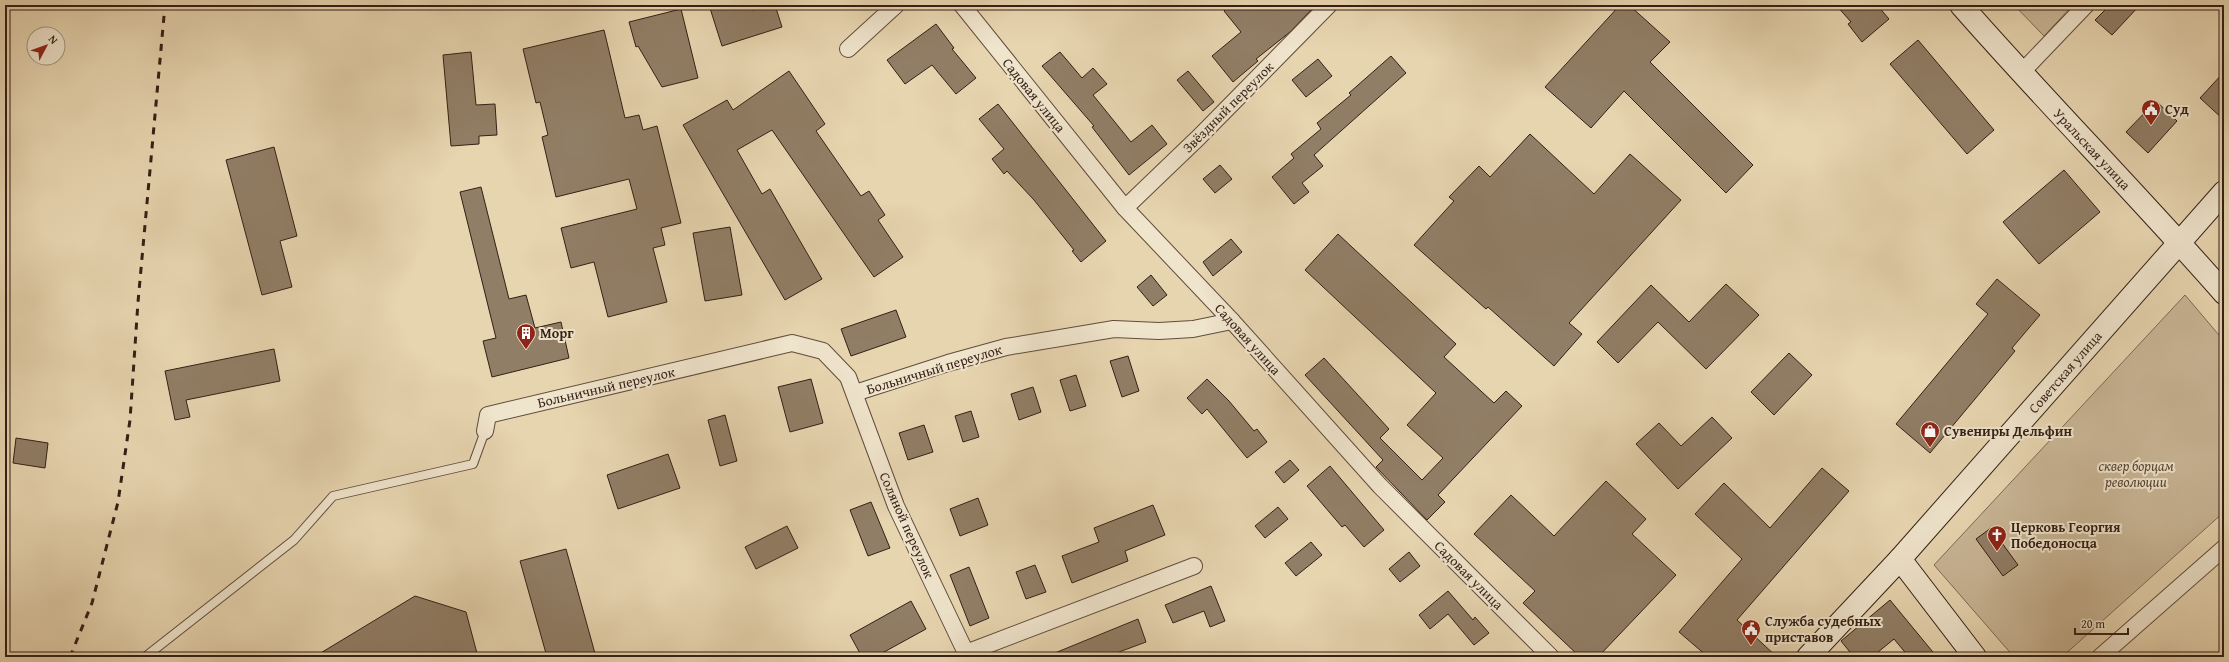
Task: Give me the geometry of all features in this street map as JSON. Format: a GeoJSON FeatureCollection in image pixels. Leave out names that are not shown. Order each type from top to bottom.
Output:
{"type":"FeatureCollection","features":[{"type":"Feature","properties":{"kind":"street"},"geometry":{"type":"LineString","coordinates":[[848,49],[896,5]]}},
{"type":"Feature","properties":{"kind":"street","name":"Садовая улица"},"geometry":{"type":"LineString","coordinates":[[962,5],[1125,208],[1232,322],[1380,486],[1551,657]]}},
{"type":"Feature","properties":{"kind":"street","name":"Звёздный переулок"},"geometry":{"type":"LineString","coordinates":[[1125,208],[1200,137],[1329,5]]}},
{"type":"Feature","properties":{"kind":"street","name":"Уральская улица"},"geometry":{"type":"LineString","coordinates":[[1961,5],[2021,73],[2179,242],[2224,293]]}},
{"type":"Feature","properties":{"kind":"street"},"geometry":{"type":"LineString","coordinates":[[2021,73],[2086,5]]}},
{"type":"Feature","properties":{"kind":"street","name":"Советская улица"},"geometry":{"type":"LineString","coordinates":[[1808,657],[1900,559],[2224,192]]}},
{"type":"Feature","properties":{"kind":"street","name":"Больничный переулок"},"geometry":{"type":"LineString","coordinates":[[485,430],[488,415],[792,343],[823,351],[848,377],[855,394],[948,363],[1006,347],[1114,329],[1159,331],[1193,329],[1232,322]]}},
{"type":"Feature","properties":{"kind":"street","name":"Соляной переулок"},"geometry":{"type":"LineString","coordinates":[[855,394],[896,506],[964,656],[1194,566]]}},
{"type":"Feature","properties":{"kind":"street"},"geometry":{"type":"LineString","coordinates":[[2100,657],[2224,548]]}},
{"type":"Feature","properties":{"kind":"street"},"geometry":{"type":"LineString","coordinates":[[1900,559],[1975,657]]}},
{"type":"Feature","properties":{"kind":"lane"},"geometry":{"type":"LineString","coordinates":[[145,657],[294,540],[333,496],[473,464],[485,430]]}},
{"type":"Feature","properties":{"kind":"green space"},"geometry":{"type":"Polygon","coordinates":[[[2014,5],[2073,5],[2044,36],[2014,5]]]}},
{"type":"Feature","properties":{"kind":"green space","name":"сквер борцам революции"},"geometry":{"type":"Polygon","coordinates":[[[2185,295],[2224,341],[2224,512],[2062,657],[2014,657],[1934,565],[2185,295]]]}},
{"type":"Feature","properties":{"kind":"building"},"geometry":{"type":"Polygon","coordinates":[[[709,5],[750,5],[752,10],[775,5],[782,27],[722,46],[709,5]]]}},
{"type":"Feature","properties":{"kind":"building"},"geometry":{"type":"Polygon","coordinates":[[[1231,5],[1316,5],[1290,32],[1256,59],[1258,61],[1233,82],[1212,56],[1241,32],[1224,11],[1231,5]]]}},
{"type":"Feature","properties":{"kind":"building"},"geometry":{"type":"Polygon","coordinates":[[[1620,5],[1629,5],[1670,42],[1650,62],[1753,165],[1726,193],[1624,91],[1591,128],[1545,87],[1620,5]]]}},
{"type":"Feature","properties":{"kind":"building"},"geometry":{"type":"Polygon","coordinates":[[[1836,5],[1877,5],[1889,19],[1862,42],[1848,24],[1851,22],[1836,5]]]}},
{"type":"Feature","properties":{"kind":"building"},"geometry":{"type":"Polygon","coordinates":[[[2110,5],[2140,5],[2112,35],[2095,20],[2110,5]]]}},
{"type":"Feature","properties":{"kind":"building"},"geometry":{"type":"Polygon","coordinates":[[[681,9],[698,78],[662,87],[638,46],[636,47],[629,22],[681,9]]]}},
{"type":"Feature","properties":{"kind":"building"},"geometry":{"type":"Polygon","coordinates":[[[936,24],[954,48],[952,49],[976,78],[956,94],[932,65],[905,84],[887,60],[936,24]]]}},
{"type":"Feature","properties":{"kind":"building"},"geometry":{"type":"Polygon","coordinates":[[[604,30],[625,118],[639,115],[643,130],[657,126],[681,223],[661,228],[665,245],[653,248],[667,302],[608,317],[594,262],[571,268],[561,228],[637,209],[629,179],[556,197],[542,137],[548,135],[540,102],[536,103],[523,49],[604,30]]]}},
{"type":"Feature","properties":{"kind":"building"},"geometry":{"type":"Polygon","coordinates":[[[1918,40],[1994,130],[1967,154],[1890,64],[1918,40]]]}},
{"type":"Feature","properties":{"kind":"building"},"geometry":{"type":"Polygon","coordinates":[[[471,52],[476,105],[495,104],[497,135],[479,136],[479,144],[451,146],[443,55],[471,52]]]}},
{"type":"Feature","properties":{"kind":"building"},"geometry":{"type":"Polygon","coordinates":[[[1060,52],[1082,78],[1093,68],[1107,84],[1093,95],[1131,142],[1152,125],[1167,144],[1129,175],[1092,127],[1094,126],[1042,66],[1060,52]]]}},
{"type":"Feature","properties":{"kind":"building"},"geometry":{"type":"Polygon","coordinates":[[[1391,56],[1406,73],[1314,155],[1323,166],[1302,183],[1309,192],[1294,204],[1272,177],[1294,158],[1291,154],[1321,129],[1317,123],[1351,95],[1349,93],[1391,56]]]}},
{"type":"Feature","properties":{"kind":"building"},"geometry":{"type":"Polygon","coordinates":[[[1318,59],[1332,76],[1306,97],[1292,80],[1318,59]]]}},
{"type":"Feature","properties":{"kind":"building"},"geometry":{"type":"Polygon","coordinates":[[[789,71],[825,124],[816,131],[861,196],[869,191],[885,215],[878,220],[903,257],[874,277],[772,130],[737,150],[762,194],[770,189],[822,279],[785,300],[683,125],[727,100],[733,110],[789,71]]]}},
{"type":"Feature","properties":{"kind":"building"},"geometry":{"type":"Polygon","coordinates":[[[1188,71],[1214,102],[1203,111],[1177,80],[1188,71]]]}},
{"type":"Feature","properties":{"kind":"building"},"geometry":{"type":"Polygon","coordinates":[[[2224,72],[2224,120],[2200,98],[2224,72]]]}},
{"type":"Feature","properties":{"kind":"building"},"geometry":{"type":"Polygon","coordinates":[[[2156,101],[2177,121],[2148,153],[2126,132],[2156,101]]]}},
{"type":"Feature","properties":{"kind":"building"},"geometry":{"type":"Polygon","coordinates":[[[998,104],[1106,241],[1081,262],[1072,251],[1074,250],[1034,200],[1007,171],[1004,174],[992,159],[1004,149],[979,119],[998,104]]]}},
{"type":"Feature","properties":{"kind":"building"},"geometry":{"type":"Polygon","coordinates":[[[1530,134],[1594,194],[1630,154],[1681,200],[1569,323],[1582,334],[1554,366],[1488,307],[1486,309],[1414,245],[1454,201],[1449,197],[1479,166],[1490,177],[1530,134]]]}},
{"type":"Feature","properties":{"kind":"building"},"geometry":{"type":"Polygon","coordinates":[[[274,147],[297,236],[280,241],[292,287],[262,295],[226,160],[274,147]]]}},
{"type":"Feature","properties":{"kind":"building"},"geometry":{"type":"Polygon","coordinates":[[[1220,165],[1232,179],[1215,193],[1203,179],[1220,165]]]}},
{"type":"Feature","properties":{"kind":"building"},"geometry":{"type":"Polygon","coordinates":[[[2064,170],[2100,212],[2039,264],[2003,222],[2064,170]]]}},
{"type":"Feature","properties":{"kind":"building"},"geometry":{"type":"Polygon","coordinates":[[[481,187],[509,299],[526,295],[535,328],[561,322],[569,358],[492,377],[483,341],[496,338],[460,192],[481,187]]]}},
{"type":"Feature","properties":{"kind":"building"},"geometry":{"type":"Polygon","coordinates":[[[730,227],[742,295],[705,301],[693,233],[730,227]]]}},
{"type":"Feature","properties":{"kind":"building"},"geometry":{"type":"Polygon","coordinates":[[[1338,234],[1456,344],[1444,357],[1494,403],[1506,391],[1522,406],[1438,495],[1445,502],[1427,520],[1376,467],[1383,460],[1305,375],[1324,358],[1389,429],[1380,438],[1422,480],[1443,458],[1407,425],[1436,393],[1305,270],[1338,234]]]}},
{"type":"Feature","properties":{"kind":"building"},"geometry":{"type":"Polygon","coordinates":[[[1231,239],[1242,252],[1213,276],[1203,262],[1231,239]]]}},
{"type":"Feature","properties":{"kind":"building"},"geometry":{"type":"Polygon","coordinates":[[[1151,275],[1167,295],[1153,306],[1137,287],[1151,275]]]}},
{"type":"Feature","properties":{"kind":"building"},"geometry":{"type":"Polygon","coordinates":[[[1997,279],[2040,315],[2012,348],[2015,351],[1930,453],[1896,424],[1988,314],[1976,304],[1997,279]]]}},
{"type":"Feature","properties":{"kind":"building"},"geometry":{"type":"Polygon","coordinates":[[[1726,284],[1759,315],[1706,369],[1658,322],[1618,363],[1597,342],[1651,285],[1689,322],[1726,284]]]}},
{"type":"Feature","properties":{"kind":"building"},"geometry":{"type":"Polygon","coordinates":[[[896,310],[906,337],[851,356],[841,329],[896,310]]]}},
{"type":"Feature","properties":{"kind":"building"},"geometry":{"type":"Polygon","coordinates":[[[274,349],[280,381],[186,400],[190,417],[175,420],[165,371],[274,349]]]}},
{"type":"Feature","properties":{"kind":"building"},"geometry":{"type":"Polygon","coordinates":[[[1789,353],[1812,375],[1774,415],[1751,392],[1789,353]]]}},
{"type":"Feature","properties":{"kind":"building"},"geometry":{"type":"Polygon","coordinates":[[[1128,356],[1139,391],[1122,397],[1110,361],[1128,356]]]}},
{"type":"Feature","properties":{"kind":"building"},"geometry":{"type":"Polygon","coordinates":[[[1076,375],[1086,406],[1070,411],[1060,380],[1076,375]]]}},
{"type":"Feature","properties":{"kind":"building"},"geometry":{"type":"Polygon","coordinates":[[[811,379],[823,423],[790,432],[778,387],[811,379]]]}},
{"type":"Feature","properties":{"kind":"building"},"geometry":{"type":"Polygon","coordinates":[[[1207,379],[1229,401],[1254,431],[1257,429],[1267,442],[1247,458],[1207,409],[1202,414],[1187,398],[1207,379]]]}},
{"type":"Feature","properties":{"kind":"building"},"geometry":{"type":"Polygon","coordinates":[[[1033,387],[1041,412],[1019,420],[1011,394],[1033,387]]]}},
{"type":"Feature","properties":{"kind":"building"},"geometry":{"type":"Polygon","coordinates":[[[971,411],[979,437],[963,442],[955,416],[971,411]]]}},
{"type":"Feature","properties":{"kind":"building"},"geometry":{"type":"Polygon","coordinates":[[[725,415],[737,461],[720,466],[708,420],[725,415]]]}},
{"type":"Feature","properties":{"kind":"building"},"geometry":{"type":"Polygon","coordinates":[[[1712,417],[1732,438],[1678,489],[1636,444],[1659,423],[1681,446],[1712,417]]]}},
{"type":"Feature","properties":{"kind":"building"},"geometry":{"type":"Polygon","coordinates":[[[924,425],[933,452],[908,460],[899,433],[924,425]]]}},
{"type":"Feature","properties":{"kind":"building"},"geometry":{"type":"Polygon","coordinates":[[[16,438],[48,443],[45,468],[13,463],[16,438]]]}},
{"type":"Feature","properties":{"kind":"building"},"geometry":{"type":"Polygon","coordinates":[[[668,454],[680,488],[618,509],[607,475],[668,454]]]}},
{"type":"Feature","properties":{"kind":"building"},"geometry":{"type":"Polygon","coordinates":[[[1290,460],[1299,470],[1284,483],[1275,472],[1290,460]]]}},
{"type":"Feature","properties":{"kind":"building"},"geometry":{"type":"Polygon","coordinates":[[[1330,466],[1384,530],[1364,547],[1345,525],[1342,527],[1307,486],[1330,466]]]}},
{"type":"Feature","properties":{"kind":"building"},"geometry":{"type":"Polygon","coordinates":[[[1822,468],[1849,491],[1737,620],[1777,657],[1708,657],[1679,632],[1742,559],[1695,514],[1724,483],[1770,528],[1822,468]]]}},
{"type":"Feature","properties":{"kind":"building"},"geometry":{"type":"Polygon","coordinates":[[[1606,481],[1646,519],[1632,534],[1676,575],[1598,657],[1580,657],[1523,603],[1535,591],[1474,534],[1511,495],[1554,536],[1606,481]]]}},
{"type":"Feature","properties":{"kind":"building"},"geometry":{"type":"Polygon","coordinates":[[[978,498],[988,525],[960,536],[950,509],[978,498]]]}},
{"type":"Feature","properties":{"kind":"building"},"geometry":{"type":"Polygon","coordinates":[[[871,502],[890,548],[868,556],[850,510],[871,502]]]}},
{"type":"Feature","properties":{"kind":"building"},"geometry":{"type":"Polygon","coordinates":[[[1153,505],[1165,535],[1125,551],[1128,561],[1072,583],[1062,556],[1099,542],[1094,528],[1153,505]]]}},
{"type":"Feature","properties":{"kind":"building"},"geometry":{"type":"Polygon","coordinates":[[[1278,507],[1288,519],[1265,538],[1255,526],[1278,507]]]}},
{"type":"Feature","properties":{"kind":"building"},"geometry":{"type":"Polygon","coordinates":[[[787,526],[798,548],[756,569],[745,547],[787,526]]]}},
{"type":"Feature","properties":{"kind":"building","name":"Церковь Георгия Победоносца"},"geometry":{"type":"Polygon","coordinates":[[[1991,528],[2018,565],[2003,576],[1976,539],[1991,528]]]}},
{"type":"Feature","properties":{"kind":"building"},"geometry":{"type":"Polygon","coordinates":[[[1311,542],[1322,555],[1296,576],[1285,563],[1311,542]]]}},
{"type":"Feature","properties":{"kind":"building"},"geometry":{"type":"Polygon","coordinates":[[[566,549],[596,657],[547,657],[520,561],[566,549]]]}},
{"type":"Feature","properties":{"kind":"building"},"geometry":{"type":"Polygon","coordinates":[[[1409,552],[1420,566],[1400,582],[1389,569],[1409,552]]]}},
{"type":"Feature","properties":{"kind":"building"},"geometry":{"type":"Polygon","coordinates":[[[1035,565],[1046,592],[1026,599],[1016,572],[1035,565]]]}},
{"type":"Feature","properties":{"kind":"building"},"geometry":{"type":"Polygon","coordinates":[[[969,567],[989,618],[970,626],[950,575],[969,567]]]}},
{"type":"Feature","properties":{"kind":"building"},"geometry":{"type":"Polygon","coordinates":[[[1211,586],[1225,621],[1210,627],[1204,611],[1173,623],[1165,605],[1211,586]]]}},
{"type":"Feature","properties":{"kind":"building"},"geometry":{"type":"Polygon","coordinates":[[[1448,591],[1473,620],[1475,617],[1489,633],[1474,645],[1448,614],[1430,629],[1419,615],[1448,591]]]}},
{"type":"Feature","properties":{"kind":"building"},"geometry":{"type":"Polygon","coordinates":[[[415,596],[466,612],[478,657],[314,657],[415,596]]]}},
{"type":"Feature","properties":{"kind":"building"},"geometry":{"type":"Polygon","coordinates":[[[1890,600],[1937,657],[1909,657],[1894,639],[1872,657],[1854,657],[1841,641],[1890,600]]]}},
{"type":"Feature","properties":{"kind":"building"},"geometry":{"type":"Polygon","coordinates":[[[911,601],[926,629],[875,657],[862,657],[850,635],[911,601]]]}},
{"type":"Feature","properties":{"kind":"building"},"geometry":{"type":"Polygon","coordinates":[[[1138,619],[1146,642],[1119,652],[1121,657],[1045,657],[1138,619]]]}},
{"type":"Feature","properties":{"kind":"railway"},"geometry":{"type":"LineString","coordinates":[[70,657],[92,603],[118,502],[130,420],[138,302],[165,5]]}},
{"type":"Feature","properties":{"kind":"place","name":"Суд"},"geometry":{"type":"Point","coordinates":[2151,126]}},
{"type":"Feature","properties":{"kind":"place","name":"Морг"},"geometry":{"type":"Point","coordinates":[526,350]}},
{"type":"Feature","properties":{"kind":"place","name":"Сувениры Дельфин"},"geometry":{"type":"Point","coordinates":[1930,448]}},
{"type":"Feature","properties":{"kind":"place","name":"Церковь Георгия Победоносца"},"geometry":{"type":"Point","coordinates":[1997,552]}},
{"type":"Feature","properties":{"kind":"place","name":"Служба судебных приставов"},"geometry":{"type":"Point","coordinates":[1751,646]}}]}
